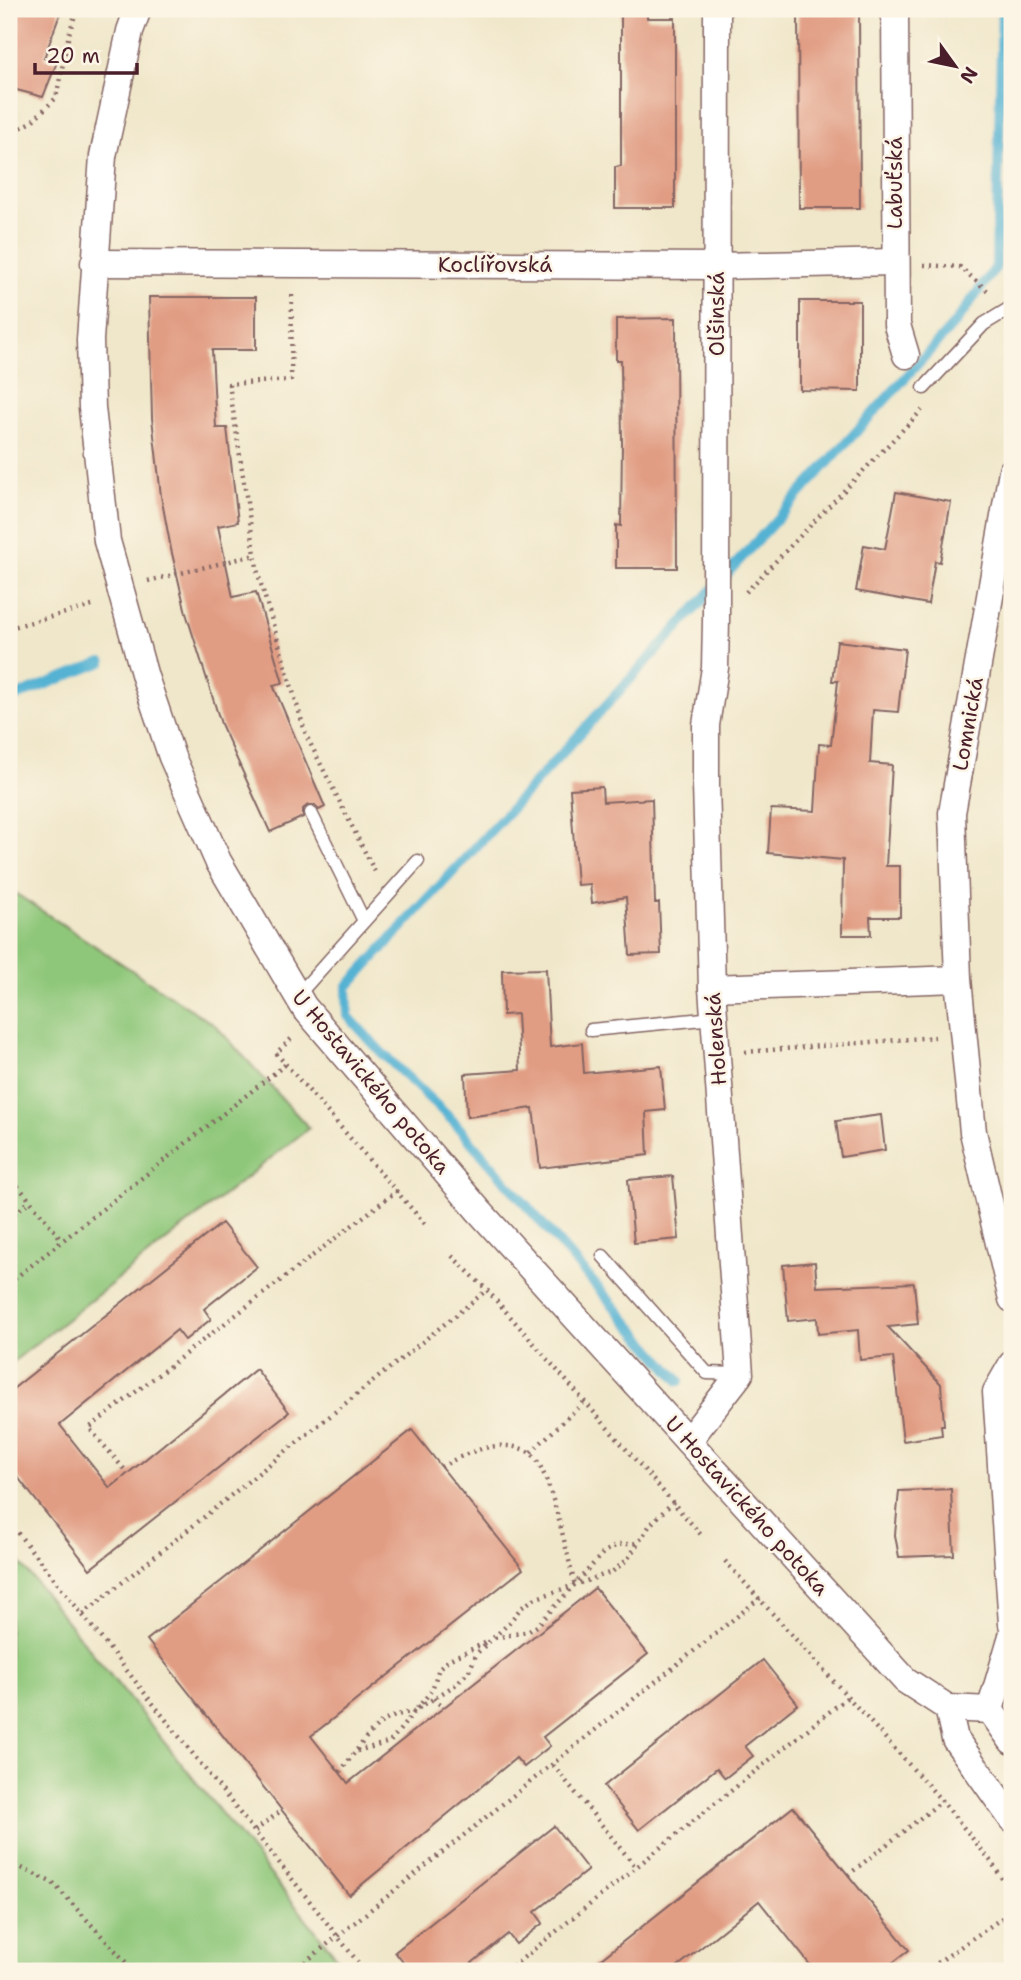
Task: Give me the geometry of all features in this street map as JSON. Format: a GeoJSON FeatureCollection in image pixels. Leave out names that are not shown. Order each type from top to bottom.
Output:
{"type":"FeatureCollection","features":[{"type":"Feature","properties":{"kind":"street","name":"U Hostavického potoka"},"geometry":{"type":"LineString","coordinates":[[138,9],[130,31],[103,156],[90,340],[92,408],[112,595],[145,677],[172,757],[218,862],[304,1007],[479,1211],[905,1680],[948,1708]]}},
{"type":"Feature","properties":{"kind":"street","name":"Olšinská"},"geometry":{"type":"LineString","coordinates":[[716,620],[717,9]]}},
{"type":"Feature","properties":{"kind":"street","name":"Labuťská"},"geometry":{"type":"LineString","coordinates":[[895,9],[897,325],[906,355]]}},
{"type":"Feature","properties":{"kind":"street","name":"Koclířovská"},"geometry":{"type":"LineString","coordinates":[[94,263],[717,266],[895,262]]}},
{"type":"Feature","properties":{"kind":"street","name":"Lomnická"},"geometry":{"type":"LineString","coordinates":[[1012,471],[952,813],[958,979],[973,1132],[1012,1299]]}},
{"type":"Feature","properties":{"kind":"street","name":"Holenská"},"geometry":{"type":"LineString","coordinates":[[716,620],[715,668],[706,724],[712,988],[740,1374]]}},
{"type":"Feature","properties":{"kind":"street"},"geometry":{"type":"LineString","coordinates":[[712,988],[958,979]]}},
{"type":"Feature","properties":{"kind":"street"},"geometry":{"type":"LineString","coordinates":[[1012,1364],[996,1392],[1012,1625]]}},
{"type":"Feature","properties":{"kind":"street"},"geometry":{"type":"LineString","coordinates":[[688,1441],[740,1374]]}},
{"type":"Feature","properties":{"kind":"street"},"geometry":{"type":"LineString","coordinates":[[990,1710],[1012,1636]]}},
{"type":"Feature","properties":{"kind":"street"},"geometry":{"type":"LineString","coordinates":[[990,1710],[948,1708],[956,1739],[1012,1819]]}},
{"type":"Feature","properties":{"kind":"street"},"geometry":{"type":"LineString","coordinates":[[990,1710],[1012,1741]]}},
{"type":"Feature","properties":{"kind":"lane"},"geometry":{"type":"LineString","coordinates":[[924,388],[984,324],[1012,307]]}},
{"type":"Feature","properties":{"kind":"lane"},"geometry":{"type":"LineString","coordinates":[[311,813],[364,921]]}},
{"type":"Feature","properties":{"kind":"lane"},"geometry":{"type":"LineString","coordinates":[[297,996],[416,863]]}},
{"type":"Feature","properties":{"kind":"lane"},"geometry":{"type":"LineString","coordinates":[[591,1030],[714,1018]]}},
{"type":"Feature","properties":{"kind":"lane"},"geometry":{"type":"LineString","coordinates":[[603,1256],[708,1373],[740,1374]]}},
{"type":"Feature","properties":{"kind":"path"},"geometry":{"type":"LineString","coordinates":[[9,134],[30,123],[56,98],[77,9]]}},
{"type":"Feature","properties":{"kind":"path"},"geometry":{"type":"LineString","coordinates":[[895,262],[960,267],[977,280]]}},
{"type":"Feature","properties":{"kind":"path"},"geometry":{"type":"LineString","coordinates":[[292,264],[291,380],[229,384],[258,573],[306,736],[377,877],[398,852],[416,863]]}},
{"type":"Feature","properties":{"kind":"path"},"geometry":{"type":"LineString","coordinates":[[745,593],[933,399],[924,388]]}},
{"type":"Feature","properties":{"kind":"path"},"geometry":{"type":"LineString","coordinates":[[9,628],[112,595],[255,555]]}},
{"type":"Feature","properties":{"kind":"path"},"geometry":{"type":"LineString","coordinates":[[717,1054],[964,1035]]}},
{"type":"Feature","properties":{"kind":"path"},"geometry":{"type":"LineString","coordinates":[[9,1283],[286,1064],[425,1224]]}},
{"type":"Feature","properties":{"kind":"path"},"geometry":{"type":"LineString","coordinates":[[9,1175],[62,1240]]}},
{"type":"Feature","properties":{"kind":"path"},"geometry":{"type":"LineString","coordinates":[[124,1469],[89,1428],[398,1190]]}},
{"type":"Feature","properties":{"kind":"path"},"geometry":{"type":"LineString","coordinates":[[9,1218],[30,1201]]}},
{"type":"Feature","properties":{"kind":"path"},"geometry":{"type":"LineString","coordinates":[[452,1256],[487,1290],[703,1537]]}},
{"type":"Feature","properties":{"kind":"path"},"geometry":{"type":"LineString","coordinates":[[83,1614],[487,1290]]}},
{"type":"Feature","properties":{"kind":"path"},"geometry":{"type":"LineString","coordinates":[[531,1452],[585,1401]]}},
{"type":"Feature","properties":{"kind":"path"},"geometry":{"type":"LineString","coordinates":[[441,1467],[481,1447],[509,1446],[531,1452],[545,1470],[575,1585]]}},
{"type":"Feature","properties":{"kind":"path"},"geometry":{"type":"LineString","coordinates":[[340,1772],[383,1722],[414,1711],[455,1685],[469,1671],[477,1653],[521,1608],[534,1599],[612,1572],[627,1560],[650,1525],[674,1501]]}},
{"type":"Feature","properties":{"kind":"path"},"geometry":{"type":"LineString","coordinates":[[9,1522],[365,1971]]}},
{"type":"Feature","properties":{"kind":"path"},"geometry":{"type":"LineString","coordinates":[[356,1751],[390,1742],[432,1690],[439,1668],[448,1660],[492,1639],[529,1631],[537,1626],[603,1553],[617,1545],[638,1543]]}},
{"type":"Feature","properties":{"kind":"path"},"geometry":{"type":"LineString","coordinates":[[725,1561],[942,1801],[990,1860],[1012,1895]]}},
{"type":"Feature","properties":{"kind":"path"},"geometry":{"type":"LineString","coordinates":[[294,1971],[339,1938],[760,1598]]}},
{"type":"Feature","properties":{"kind":"path"},"geometry":{"type":"LineString","coordinates":[[507,1971],[849,1696]]}},
{"type":"Feature","properties":{"kind":"path"},"geometry":{"type":"LineString","coordinates":[[435,1698],[443,1708]]}},
{"type":"Feature","properties":{"kind":"path"},"geometry":{"type":"LineString","coordinates":[[553,1765],[635,1866]]}},
{"type":"Feature","properties":{"kind":"path"},"geometry":{"type":"LineString","coordinates":[[848,1875],[942,1801]]}},
{"type":"Feature","properties":{"kind":"path"},"geometry":{"type":"LineString","coordinates":[[255,1831],[282,1810]]}},
{"type":"Feature","properties":{"kind":"path"},"geometry":{"type":"LineString","coordinates":[[9,1861],[53,1883],[134,1971]]}},
{"type":"Feature","properties":{"kind":"path"},"geometry":{"type":"LineString","coordinates":[[926,1971],[1012,1911]]}},
{"type":"Feature","properties":{"kind":"green space"},"geometry":{"type":"Polygon","coordinates":[[[9,889],[216,1026],[309,1128],[9,1365],[9,889]]]}},
{"type":"Feature","properties":{"kind":"green space"},"geometry":{"type":"Polygon","coordinates":[[[9,1549],[348,1971],[9,1971],[9,1549]]]}},
{"type":"Feature","properties":{"kind":"building"},"geometry":{"type":"Polygon","coordinates":[[[9,9],[59,9],[60,14],[44,58],[57,62],[43,97],[9,88],[9,9]]]}},
{"type":"Feature","properties":{"kind":"building"},"geometry":{"type":"Polygon","coordinates":[[[621,9],[647,9],[647,18],[675,18],[675,208],[615,208],[615,167],[621,166],[621,9]]]}},
{"type":"Feature","properties":{"kind":"building"},"geometry":{"type":"Polygon","coordinates":[[[798,9],[859,9],[860,208],[799,208],[798,9]]]}},
{"type":"Feature","properties":{"kind":"building"},"geometry":{"type":"Polygon","coordinates":[[[149,297],[256,297],[256,350],[212,350],[216,428],[227,428],[238,522],[218,526],[233,597],[256,592],[283,683],[273,685],[325,807],[319,810],[315,805],[308,805],[303,809],[303,817],[270,832],[221,724],[186,613],[171,549],[161,496],[152,418],[149,297]]]}},
{"type":"Feature","properties":{"kind":"building"},"geometry":{"type":"Polygon","coordinates":[[[800,301],[860,301],[860,391],[800,390],[800,301]]]}},
{"type":"Feature","properties":{"kind":"building"},"geometry":{"type":"Polygon","coordinates":[[[676,318],[677,568],[616,568],[616,525],[621,526],[622,443],[621,360],[616,360],[616,319],[676,318]]]}},
{"type":"Feature","properties":{"kind":"building"},"geometry":{"type":"Polygon","coordinates":[[[896,492],[951,502],[940,562],[935,561],[928,604],[856,591],[864,545],[885,549],[896,492]]]}},
{"type":"Feature","properties":{"kind":"building"},"geometry":{"type":"Polygon","coordinates":[[[837,641],[905,649],[898,712],[873,710],[870,763],[892,765],[886,866],[900,866],[900,917],[870,917],[871,935],[842,935],[843,860],[768,853],[771,809],[815,811],[819,744],[831,745],[838,681],[832,681],[837,641]]]}},
{"type":"Feature","properties":{"kind":"building"},"geometry":{"type":"Polygon","coordinates":[[[602,787],[603,802],[652,799],[655,903],[659,903],[661,954],[630,955],[626,897],[592,903],[590,884],[577,885],[570,789],[602,787]]]}},
{"type":"Feature","properties":{"kind":"building"},"geometry":{"type":"Polygon","coordinates":[[[546,969],[550,1047],[582,1043],[584,1073],[661,1066],[665,1110],[646,1112],[648,1155],[540,1168],[533,1108],[467,1117],[465,1074],[520,1070],[517,1014],[503,1015],[502,970],[546,969]]]}},
{"type":"Feature","properties":{"kind":"building"},"geometry":{"type":"Polygon","coordinates":[[[881,1115],[885,1150],[841,1157],[836,1121],[881,1115]]]}},
{"type":"Feature","properties":{"kind":"building"},"geometry":{"type":"Polygon","coordinates":[[[673,1176],[679,1239],[634,1243],[628,1180],[673,1176]]]}},
{"type":"Feature","properties":{"kind":"building"},"geometry":{"type":"Polygon","coordinates":[[[222,1223],[257,1267],[204,1309],[211,1319],[185,1340],[177,1330],[60,1425],[110,1488],[256,1369],[289,1412],[90,1569],[9,1466],[9,1392],[222,1223]]]}},
{"type":"Feature","properties":{"kind":"building"},"geometry":{"type":"Polygon","coordinates":[[[815,1262],[817,1287],[914,1283],[918,1324],[888,1327],[941,1384],[944,1425],[941,1425],[942,1435],[903,1441],[893,1357],[860,1360],[858,1330],[818,1334],[817,1318],[788,1321],[783,1265],[815,1262]]]}},
{"type":"Feature","properties":{"kind":"building"},"geometry":{"type":"Polygon","coordinates":[[[412,1430],[523,1569],[311,1736],[348,1783],[595,1588],[648,1654],[543,1737],[550,1746],[524,1767],[516,1758],[349,1895],[147,1640],[412,1430]]]}},
{"type":"Feature","properties":{"kind":"building"},"geometry":{"type":"Polygon","coordinates":[[[951,1489],[954,1555],[899,1557],[895,1535],[899,1491],[951,1489]]]}},
{"type":"Feature","properties":{"kind":"building"},"geometry":{"type":"Polygon","coordinates":[[[763,1660],[798,1704],[745,1746],[753,1756],[725,1778],[717,1768],[639,1830],[604,1786],[763,1660]]]}},
{"type":"Feature","properties":{"kind":"building"},"geometry":{"type":"Polygon","coordinates":[[[793,1807],[909,1950],[882,1971],[815,1971],[759,1901],[672,1971],[586,1971],[793,1807]]]}},
{"type":"Feature","properties":{"kind":"building"},"geometry":{"type":"Polygon","coordinates":[[[554,1826],[588,1870],[535,1912],[543,1923],[516,1944],[508,1934],[462,1971],[410,1971],[395,1952],[554,1826]]]}},
{"type":"Feature","properties":{"kind":"waterway"},"geometry":{"type":"LineString","coordinates":[[679,1381],[454,1122],[380,1051],[348,1016],[347,987],[955,323],[996,267],[1002,9]]}},
{"type":"Feature","properties":{"kind":"waterway"},"geometry":{"type":"LineString","coordinates":[[9,699],[102,662]]}}]}
